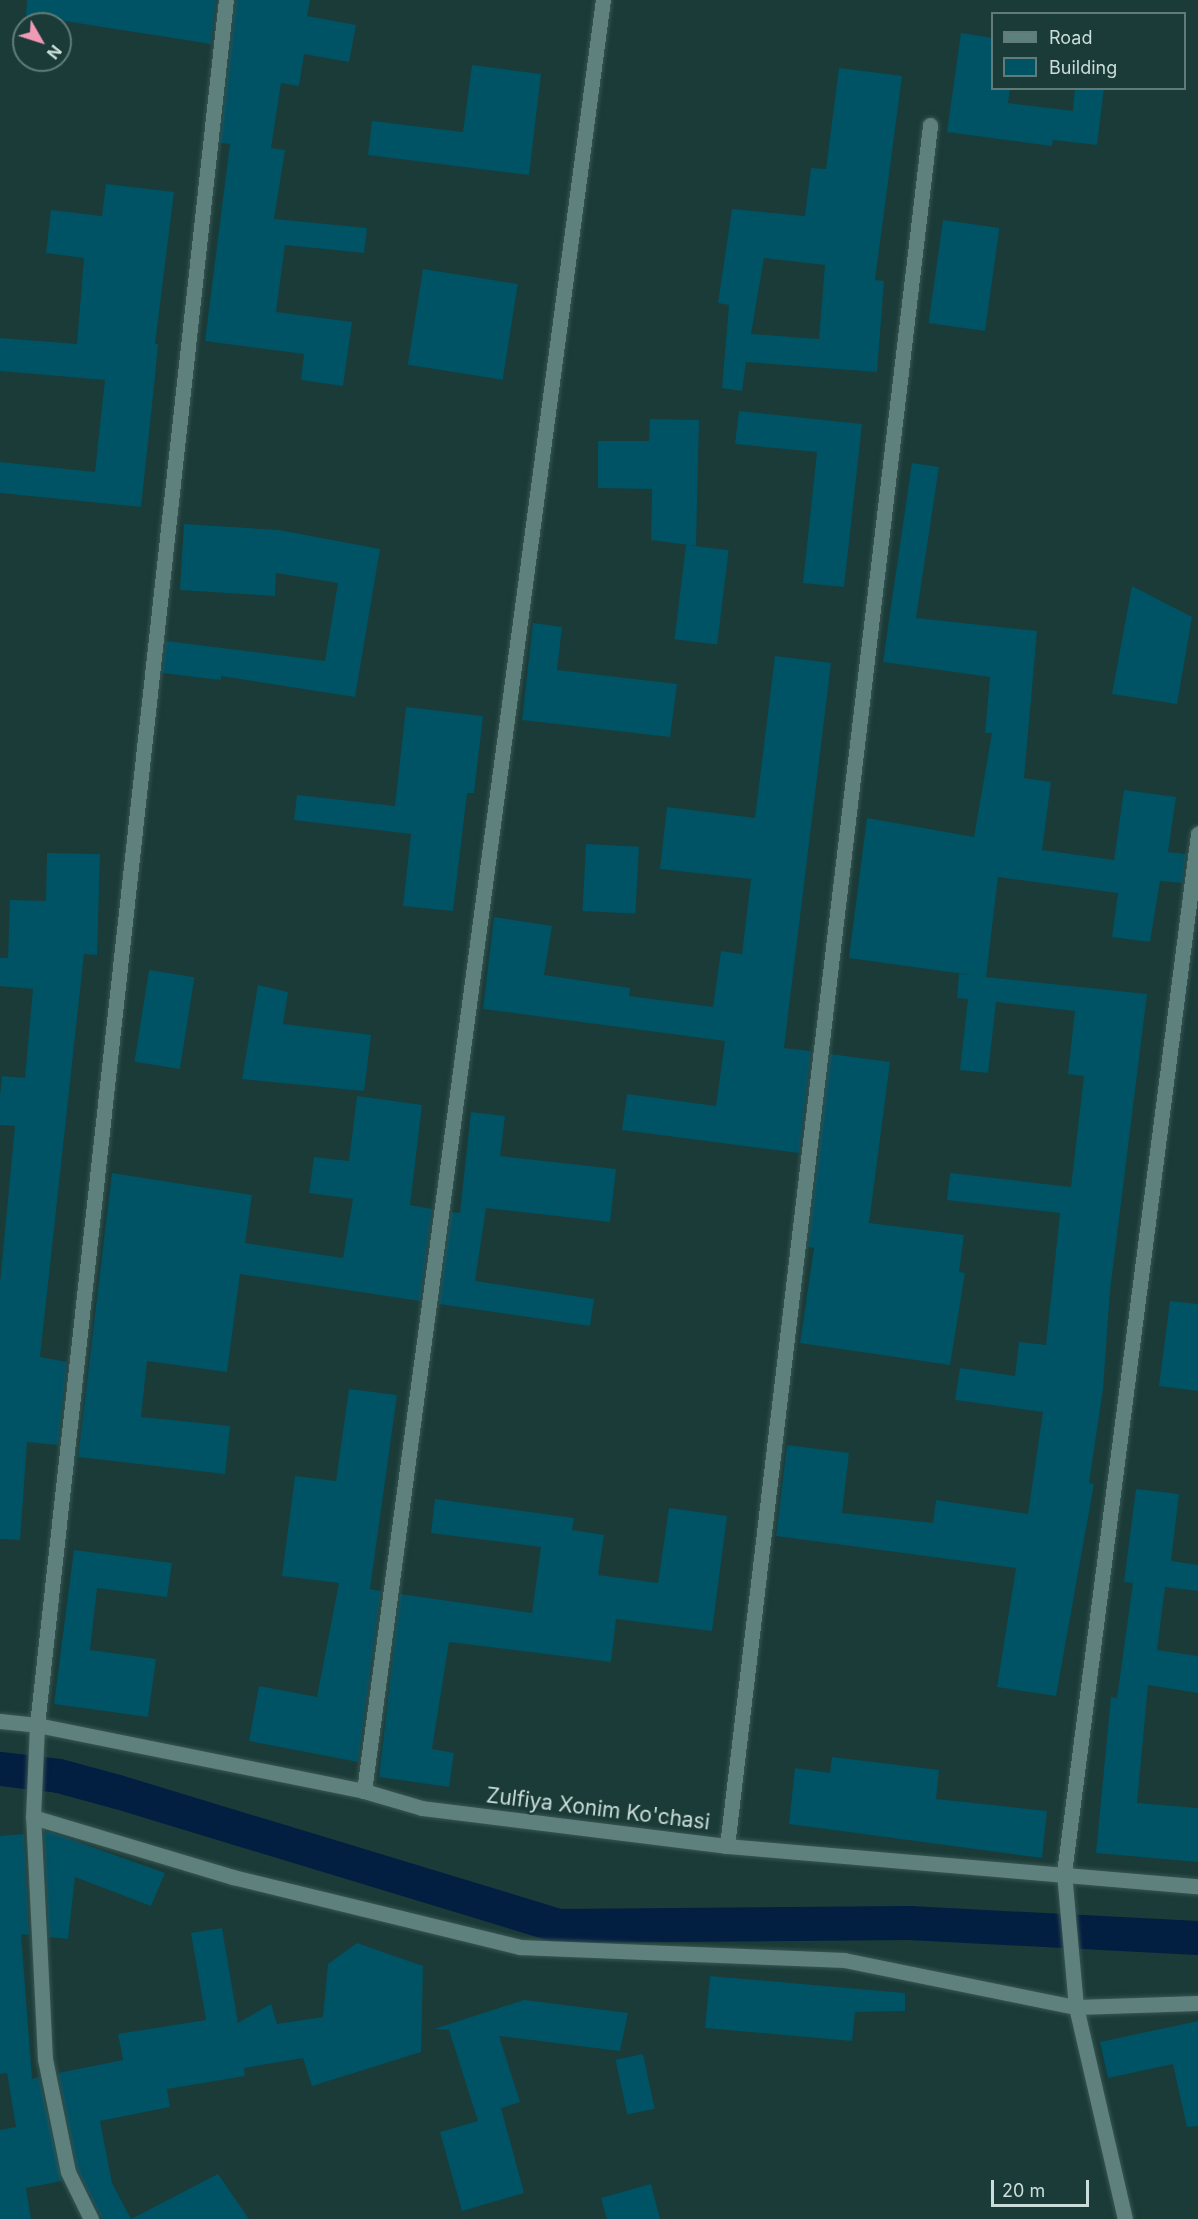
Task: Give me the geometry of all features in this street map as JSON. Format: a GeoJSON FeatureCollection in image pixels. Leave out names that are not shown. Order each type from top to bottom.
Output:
{"type":"FeatureCollection","features":[{"type":"Feature","properties":{"kind":"street"},"geometry":{"type":"LineString","coordinates":[[91,2219],[68,2172],[45,2059],[33,1817],[36,1741],[226,0]]}},
{"type":"Feature","properties":{"kind":"street"},"geometry":{"type":"LineString","coordinates":[[364,1791],[603,0]]}},
{"type":"Feature","properties":{"kind":"street"},"geometry":{"type":"LineString","coordinates":[[728,1846],[930,126]]}},
{"type":"Feature","properties":{"kind":"street"},"geometry":{"type":"LineString","coordinates":[[1125,2219],[1076,2007],[1064,1873],[1198,834]]}},
{"type":"Feature","properties":{"kind":"street","name":"Zulfiya Xonim Ko'chasi"},"geometry":{"type":"LineString","coordinates":[[0,1721],[37,1725],[364,1791],[422,1808],[728,1846],[1198,1886]]}},
{"type":"Feature","properties":{"kind":"street"},"geometry":{"type":"LineString","coordinates":[[33,1817],[233,1877],[520,1947],[844,1960],[1076,2007],[1198,2002]]}},
{"type":"Feature","properties":{"kind":"building"},"geometry":{"type":"Polygon","coordinates":[[[27,0],[216,0],[211,44],[72,22],[72,12],[26,12],[27,0]]]}},
{"type":"Feature","properties":{"kind":"building"},"geometry":{"type":"Polygon","coordinates":[[[236,0],[310,0],[307,16],[356,25],[349,62],[304,54],[299,86],[281,83],[271,148],[285,150],[274,219],[367,228],[364,253],[285,245],[276,312],[352,322],[343,386],[301,380],[304,354],[205,341],[230,144],[220,143],[236,0]]]}},
{"type":"Feature","properties":{"kind":"building"},"geometry":{"type":"Polygon","coordinates":[[[961,33],[991,38],[991,90],[1010,90],[1008,103],[1073,111],[1075,90],[1104,90],[1097,145],[1053,140],[1052,146],[947,132],[961,33]]]}},
{"type":"Feature","properties":{"kind":"building"},"geometry":{"type":"Polygon","coordinates":[[[472,65],[541,74],[529,175],[368,155],[372,121],[463,132],[472,65]]]}},
{"type":"Feature","properties":{"kind":"building"},"geometry":{"type":"Polygon","coordinates":[[[839,68],[902,76],[875,280],[884,281],[877,372],[746,362],[742,391],[722,388],[729,305],[718,303],[732,209],[805,216],[811,168],[826,169],[839,68]],[[764,258],[751,334],[819,339],[825,265],[764,258]]]}},
{"type":"Feature","properties":{"kind":"building"},"geometry":{"type":"Polygon","coordinates":[[[106,184],[174,192],[155,344],[158,344],[141,507],[0,493],[0,462],[95,472],[105,380],[0,371],[0,338],[77,344],[84,258],[46,253],[51,210],[102,216],[106,184]]]}},
{"type":"Feature","properties":{"kind":"building"},"geometry":{"type":"Polygon","coordinates":[[[943,220],[999,228],[985,331],[929,323],[943,220]]]}},
{"type":"Feature","properties":{"kind":"building"},"geometry":{"type":"Polygon","coordinates":[[[423,269],[518,284],[503,380],[408,365],[423,269]]]}},
{"type":"Feature","properties":{"kind":"building"},"geometry":{"type":"Polygon","coordinates":[[[739,411],[862,424],[844,587],[803,583],[817,452],[735,444],[739,411]]]}},
{"type":"Feature","properties":{"kind":"building"},"geometry":{"type":"Polygon","coordinates":[[[650,419],[699,420],[696,546],[651,540],[652,489],[598,488],[598,441],[649,441],[650,419]]]}},
{"type":"Feature","properties":{"kind":"building"},"geometry":{"type":"Polygon","coordinates":[[[912,463],[939,467],[916,618],[1037,631],[1024,778],[1051,782],[1042,850],[1114,860],[1124,790],[1176,797],[1168,852],[1186,854],[1182,883],[1160,881],[1150,942],[1112,937],[1118,893],[998,877],[986,977],[1147,994],[1110,1291],[1103,1389],[1089,1483],[1094,1484],[1056,1696],[997,1687],[1016,1568],[776,1536],[787,1445],[849,1453],[842,1513],[933,1523],[936,1500],[1028,1514],[1043,1412],[955,1400],[960,1368],[1015,1376],[1019,1342],[1046,1345],[1060,1213],[947,1200],[950,1173],[1071,1187],[1084,1076],[1068,1074],[1075,1011],[996,1002],[988,1073],[960,1070],[968,999],[957,998],[959,974],[971,975],[849,958],[867,818],[974,837],[992,733],[985,733],[990,677],[883,662],[912,463]]]}},
{"type":"Feature","properties":{"kind":"building"},"geometry":{"type":"Polygon","coordinates":[[[184,524],[279,530],[380,549],[355,697],[221,676],[221,680],[162,673],[166,641],[325,661],[338,583],[276,573],[275,596],[180,590],[184,524]]]}},
{"type":"Feature","properties":{"kind":"building"},"geometry":{"type":"Polygon","coordinates":[[[686,545],[729,550],[717,645],[674,639],[686,545]]]}},
{"type":"Feature","properties":{"kind":"building"},"geometry":{"type":"Polygon","coordinates":[[[1132,586],[1192,617],[1177,704],[1112,694],[1132,586]]]}},
{"type":"Feature","properties":{"kind":"building"},"geometry":{"type":"Polygon","coordinates":[[[533,623],[562,627],[557,670],[677,684],[670,737],[522,720],[533,623]]]}},
{"type":"Feature","properties":{"kind":"building"},"geometry":{"type":"Polygon","coordinates":[[[775,656],[831,663],[784,1048],[811,1051],[799,1153],[622,1130],[627,1094],[716,1106],[725,1041],[483,1009],[494,917],[552,926],[544,975],[630,988],[629,996],[713,1007],[721,951],[742,954],[751,879],[660,869],[667,807],[755,818],[775,656]]]}},
{"type":"Feature","properties":{"kind":"building"},"geometry":{"type":"Polygon","coordinates":[[[406,707],[483,716],[474,793],[467,793],[453,911],[403,906],[411,834],[294,820],[297,795],[395,806],[406,707]]]}},
{"type":"Feature","properties":{"kind":"building"},"geometry":{"type":"Polygon","coordinates":[[[586,844],[639,847],[635,914],[582,911],[586,844]]]}},
{"type":"Feature","properties":{"kind":"building"},"geometry":{"type":"Polygon","coordinates":[[[47,853],[100,854],[97,955],[84,954],[40,1357],[67,1362],[58,1445],[27,1442],[20,1540],[0,1539],[0,1283],[15,1126],[0,1125],[0,1095],[2,1076],[25,1078],[33,989],[0,986],[0,958],[8,958],[10,900],[46,901],[47,853]]]}},
{"type":"Feature","properties":{"kind":"building"},"geometry":{"type":"Polygon","coordinates":[[[149,970],[194,977],[180,1069],[134,1062],[149,970]]]}},
{"type":"Feature","properties":{"kind":"building"},"geometry":{"type":"Polygon","coordinates":[[[258,985],[288,992],[283,1024],[371,1035],[364,1091],[242,1079],[258,985]]]}},
{"type":"Feature","properties":{"kind":"building"},"geometry":{"type":"Polygon","coordinates":[[[830,1054],[890,1062],[869,1223],[964,1235],[959,1272],[965,1273],[950,1365],[800,1343],[814,1248],[808,1247],[830,1054]]]}},
{"type":"Feature","properties":{"kind":"building"},"geometry":{"type":"Polygon","coordinates":[[[357,1096],[422,1105],[410,1205],[432,1209],[420,1301],[240,1274],[227,1372],[147,1361],[141,1417],[230,1426],[225,1474],[78,1457],[112,1173],[252,1195],[245,1243],[343,1258],[353,1199],[309,1193],[314,1157],[349,1161],[357,1096]]]}},
{"type":"Feature","properties":{"kind":"building"},"geometry":{"type":"Polygon","coordinates":[[[471,1112],[505,1116],[500,1156],[616,1169],[610,1222],[486,1208],[475,1281],[594,1299],[590,1326],[439,1304],[451,1212],[460,1213],[471,1112]]]}},
{"type":"Feature","properties":{"kind":"building"},"geometry":{"type":"Polygon","coordinates":[[[1170,1301],[1198,1304],[1198,1391],[1159,1386],[1170,1301]]]}},
{"type":"Feature","properties":{"kind":"building"},"geometry":{"type":"Polygon","coordinates":[[[349,1389],[397,1395],[370,1589],[381,1591],[358,1762],[249,1741],[259,1686],[317,1697],[339,1583],[282,1576],[295,1476],[336,1481],[349,1389]]]}},
{"type":"Feature","properties":{"kind":"building"},"geometry":{"type":"Polygon","coordinates":[[[1136,1489],[1179,1494],[1171,1561],[1198,1565],[1198,1591],[1165,1587],[1157,1650],[1198,1656],[1198,1693],[1148,1685],[1137,1803],[1198,1808],[1198,1862],[1096,1853],[1111,1697],[1117,1698],[1133,1583],[1124,1582],[1136,1489]]]}},
{"type":"Feature","properties":{"kind":"building"},"geometry":{"type":"Polygon","coordinates":[[[435,1499],[574,1518],[572,1530],[604,1535],[598,1575],[658,1583],[669,1508],[727,1516],[712,1631],[616,1619],[611,1662],[449,1642],[432,1749],[454,1753],[449,1787],[379,1777],[400,1594],[532,1613],[541,1547],[431,1533],[435,1499]]]}},
{"type":"Feature","properties":{"kind":"building"},"geometry":{"type":"Polygon","coordinates":[[[74,1550],[172,1563],[167,1597],[97,1588],[90,1650],[156,1659],[148,1717],[54,1704],[74,1550]]]}},
{"type":"Feature","properties":{"kind":"building"},"geometry":{"type":"Polygon","coordinates":[[[832,1757],[939,1770],[936,1799],[1047,1811],[1042,1858],[789,1824],[795,1768],[830,1773],[832,1757]]]}},
{"type":"Feature","properties":{"kind":"building"},"geometry":{"type":"Polygon","coordinates":[[[50,1832],[165,1873],[151,1906],[75,1877],[68,1939],[49,1937],[44,1833],[50,1832]]]}},
{"type":"Feature","properties":{"kind":"building"},"geometry":{"type":"Polygon","coordinates":[[[24,1834],[29,1935],[21,1934],[32,2079],[39,2077],[62,2181],[26,2188],[31,2219],[0,2219],[0,2130],[16,2127],[7,2073],[0,2074],[0,1836],[24,1834]]]}},
{"type":"Feature","properties":{"kind":"building"},"geometry":{"type":"Polygon","coordinates":[[[222,1928],[238,2023],[271,2004],[277,2024],[323,2017],[328,1964],[357,1943],[423,1966],[421,2052],[312,2086],[303,2058],[244,2068],[245,2076],[167,2089],[170,2107],[100,2121],[112,2183],[131,2219],[102,2219],[77,2169],[58,2073],[123,2060],[118,2034],[206,2020],[191,1933],[222,1928]]]}},
{"type":"Feature","properties":{"kind":"building"},"geometry":{"type":"Polygon","coordinates":[[[710,1976],[905,1993],[905,2011],[855,2012],[852,2041],[705,2028],[710,1976]]]}},
{"type":"Feature","properties":{"kind":"building"},"geometry":{"type":"Polygon","coordinates":[[[524,2000],[628,2013],[620,2051],[499,2036],[520,2102],[501,2108],[524,2193],[462,2211],[440,2132],[478,2121],[449,2030],[434,2029],[524,2000]]]}},
{"type":"Feature","properties":{"kind":"building"},"geometry":{"type":"Polygon","coordinates":[[[1198,2021],[1198,2126],[1187,2127],[1173,2064],[1108,2078],[1100,2042],[1198,2021]]]}},
{"type":"Feature","properties":{"kind":"building"},"geometry":{"type":"Polygon","coordinates":[[[643,2054],[655,2109],[627,2115],[616,2060],[643,2054]]]}},
{"type":"Feature","properties":{"kind":"building"},"geometry":{"type":"Polygon","coordinates":[[[218,2174],[249,2219],[131,2219],[218,2174]]]}},
{"type":"Feature","properties":{"kind":"building"},"geometry":{"type":"Polygon","coordinates":[[[651,2184],[660,2219],[607,2219],[601,2198],[651,2184]]]}},
{"type":"Feature","properties":{"kind":"waterway"},"geometry":{"type":"LineString","coordinates":[[0,1769],[59,1776],[118,1792],[558,1926],[910,1923],[1198,1938]]}}]}
